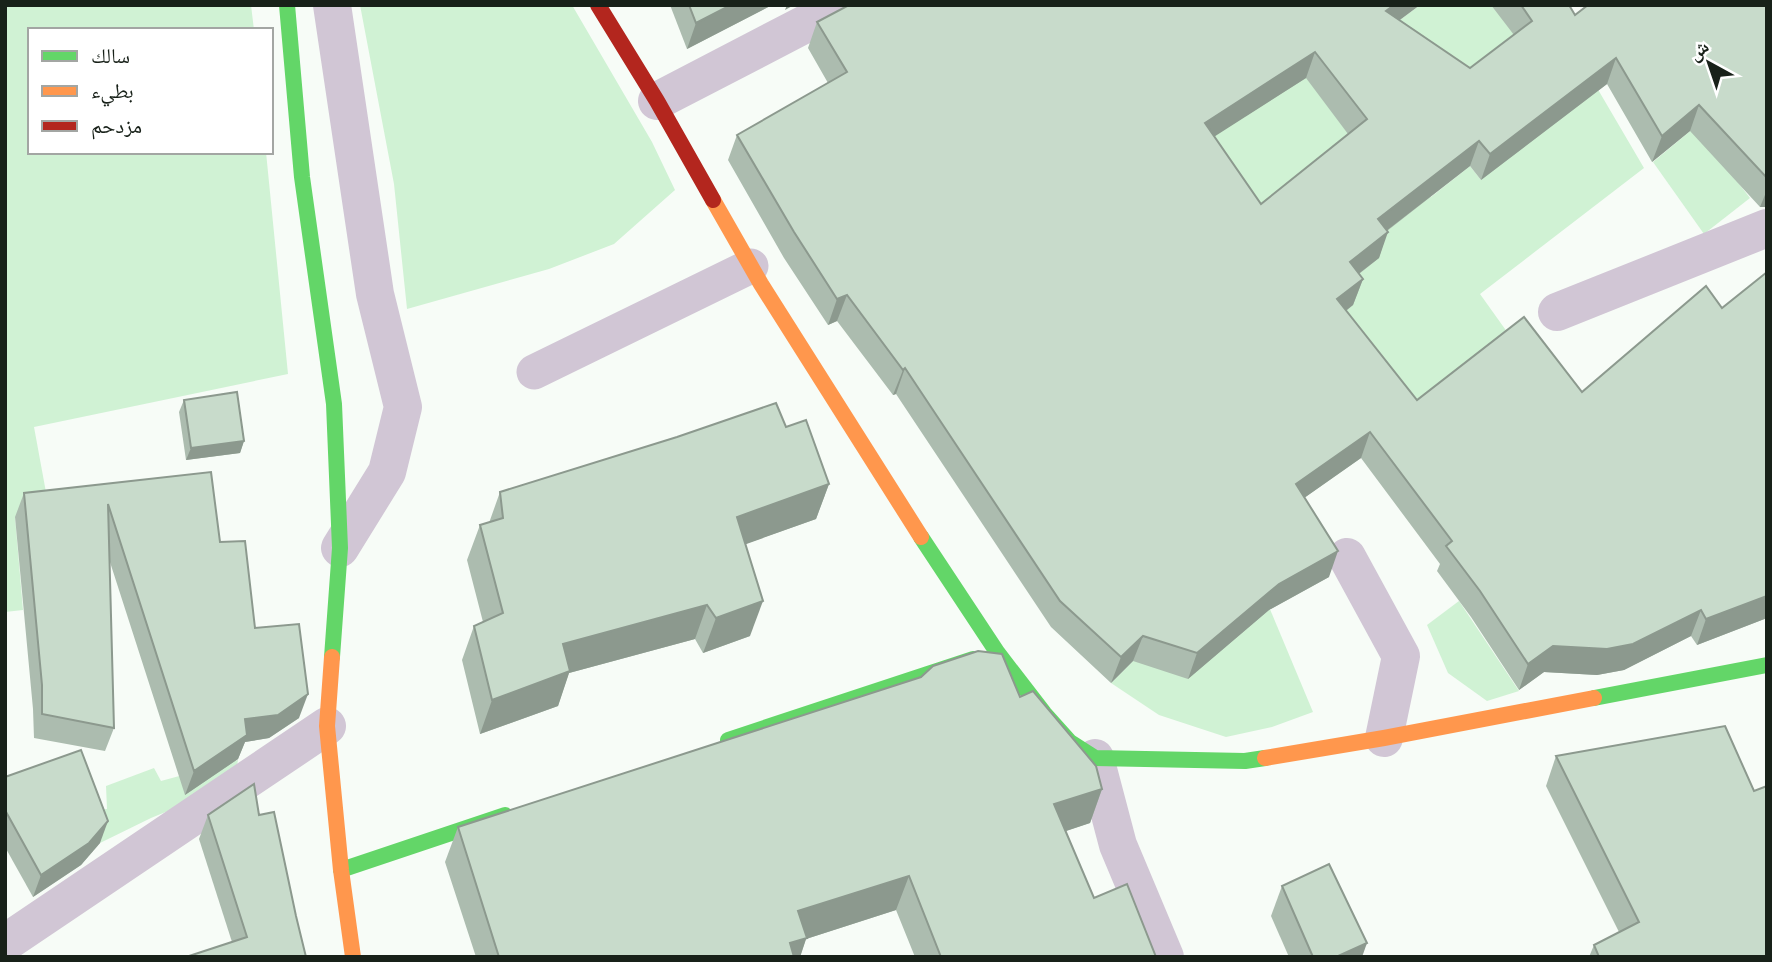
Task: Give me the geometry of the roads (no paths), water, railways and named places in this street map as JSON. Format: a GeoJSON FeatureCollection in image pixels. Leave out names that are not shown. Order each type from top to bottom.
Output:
{"type":"FeatureCollection","features":[{"type":"Feature","properties":{"kind":"street"},"geometry":{"type":"LineString","coordinates":[[287,5],[302,177],[334,404],[340,548],[327,726],[341,870],[353,957]]}},
{"type":"Feature","properties":{"kind":"street"},"geometry":{"type":"LineString","coordinates":[[332,5],[375,294],[403,407],[387,472],[340,548]]}},
{"type":"Feature","properties":{"kind":"street"},"geometry":{"type":"LineString","coordinates":[[598,5],[657,101],[751,265],[948,581],[997,652],[1044,713],[1070,742],[1095,758],[1245,761],[1384,738],[1767,665]]}},
{"type":"Feature","properties":{"kind":"street"},"geometry":{"type":"LineString","coordinates":[[657,101],[842,5]]}},
{"type":"Feature","properties":{"kind":"street"},"geometry":{"type":"LineString","coordinates":[[1557,312],[1767,228]]}},
{"type":"Feature","properties":{"kind":"street"},"geometry":{"type":"LineString","coordinates":[[1347,557],[1401,656],[1384,738]]}},
{"type":"Feature","properties":{"kind":"street"},"geometry":{"type":"LineString","coordinates":[[710,746],[997,652]]}},
{"type":"Feature","properties":{"kind":"street"},"geometry":{"type":"LineString","coordinates":[[5,943],[327,726]]}},
{"type":"Feature","properties":{"kind":"street"},"geometry":{"type":"LineString","coordinates":[[1095,758],[1118,845],[1165,957]]}},
{"type":"Feature","properties":{"kind":"street"},"geometry":{"type":"LineString","coordinates":[[341,870],[526,808]]}},
{"type":"Feature","properties":{"kind":"lane"},"geometry":{"type":"LineString","coordinates":[[534,372],[751,265]]}}]}
